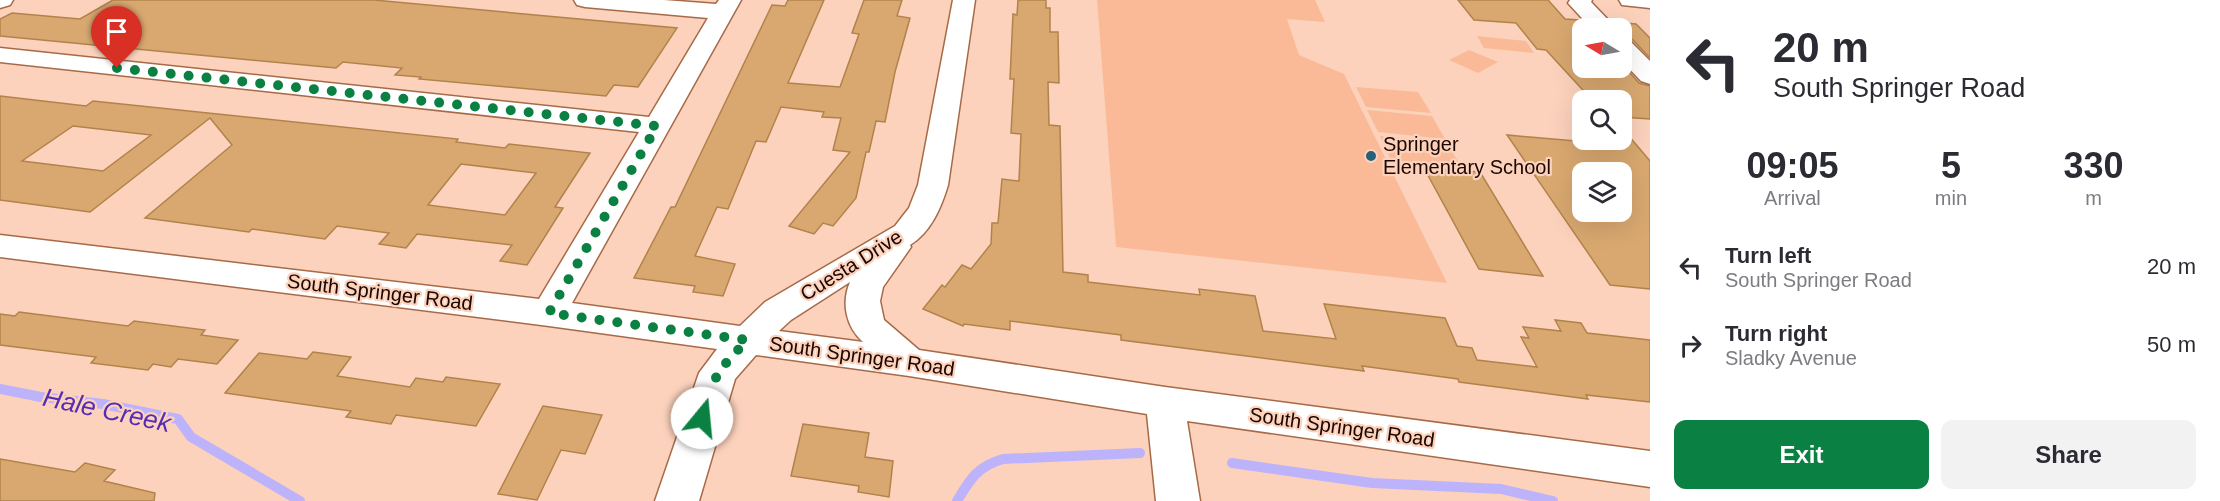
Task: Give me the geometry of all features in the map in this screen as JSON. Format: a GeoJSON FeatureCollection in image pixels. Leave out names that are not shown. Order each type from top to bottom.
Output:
{"type":"FeatureCollection","features":[{"type":"Feature","properties":{"kind":"street"},"geometry":{"type":"LineString","coordinates":[[549,313],[727,6],[585,0]]}},
{"type":"Feature","properties":{"kind":"street","name":"Cuesta Drive"},"geometry":{"type":"LineString","coordinates":[[677,501],[718,372],[778,311],[906,233],[924,211],[933,185],[963,0]]}},
{"type":"Feature","properties":{"kind":"street"},"geometry":{"type":"LineString","coordinates":[[1581,0],[1579,3],[1594,18]]}},
{"type":"Feature","properties":{"kind":"street"},"geometry":{"type":"LineString","coordinates":[[1630,0],[1650,2]]}},
{"type":"Feature","properties":{"kind":"street"},"geometry":{"type":"LineString","coordinates":[[0,56],[657,126]]}},
{"type":"Feature","properties":{"kind":"street"},"geometry":{"type":"LineString","coordinates":[[1632,57],[1650,76]]}},
{"type":"Feature","properties":{"kind":"street"},"geometry":{"type":"LineString","coordinates":[[906,233],[866,285],[862,301],[868,326],[909,362]]}},
{"type":"Feature","properties":{"kind":"street","name":"South Springer Road"},"geometry":{"type":"LineString","coordinates":[[0,246],[549,313],[909,362],[1165,402],[1650,469]]}},
{"type":"Feature","properties":{"kind":"street"},"geometry":{"type":"LineString","coordinates":[[1165,402],[1178,501]]}},
{"type":"Feature","properties":{"kind":"shaded area"},"geometry":{"type":"Polygon","coordinates":[[[1097,0],[1315,0],[1325,22],[1287,19],[1299,55],[1344,74],[1447,283],[1116,247],[1097,0]]]}},
{"type":"Feature","properties":{"kind":"shaded area"},"geometry":{"type":"Polygon","coordinates":[[[1477,36],[1526,41],[1534,53],[1484,48],[1477,36]]]}},
{"type":"Feature","properties":{"kind":"shaded area"},"geometry":{"type":"Polygon","coordinates":[[[1469,50],[1498,62],[1478,73],[1449,60],[1469,50]]]}},
{"type":"Feature","properties":{"kind":"shaded area"},"geometry":{"type":"Polygon","coordinates":[[[1356,87],[1418,92],[1431,113],[1366,107],[1356,87]]]}},
{"type":"Feature","properties":{"kind":"shaded area"},"geometry":{"type":"Polygon","coordinates":[[[1367,110],[1432,116],[1445,139],[1378,132],[1367,110]]]}},
{"type":"Feature","properties":{"kind":"shaded area"},"geometry":{"type":"Polygon","coordinates":[[[1380,136],[1447,142],[1461,167],[1391,160],[1380,136]]]}},
{"type":"Feature","properties":{"kind":"building"},"geometry":{"type":"Polygon","coordinates":[[[113,0],[374,0],[677,28],[638,87],[614,85],[606,96],[419,79],[421,77],[395,75],[402,68],[343,62],[336,68],[0,36],[0,19],[12,13],[80,19],[113,0]]]}},
{"type":"Feature","properties":{"kind":"building"},"geometry":{"type":"Polygon","coordinates":[[[788,0],[824,0],[788,83],[840,87],[859,34],[852,33],[864,0],[902,0],[897,16],[910,18],[895,72],[885,122],[876,121],[869,152],[866,152],[856,198],[833,226],[823,223],[814,234],[789,226],[850,152],[833,150],[841,118],[822,117],[824,112],[781,107],[766,142],[756,141],[728,209],[717,207],[695,256],[735,264],[723,296],[693,292],[695,286],[634,278],[671,207],[675,207],[772,5],[785,6],[788,0]]]}},
{"type":"Feature","properties":{"kind":"building"},"geometry":{"type":"Polygon","coordinates":[[[1018,0],[1046,0],[1046,8],[1050,8],[1050,32],[1058,32],[1059,83],[1048,82],[1049,125],[1060,126],[1063,272],[1088,275],[1088,282],[1200,295],[1199,289],[1255,296],[1263,331],[1336,339],[1324,304],[1445,318],[1457,346],[1472,348],[1477,360],[1537,367],[1521,337],[1529,338],[1523,327],[1561,331],[1555,320],[1581,323],[1587,333],[1650,340],[1650,402],[1586,395],[1588,399],[1459,382],[1458,379],[1362,366],[1364,371],[1121,340],[1121,335],[1010,321],[1010,330],[964,324],[963,326],[923,309],[942,285],[945,287],[962,265],[971,269],[991,244],[992,223],[998,223],[1002,179],[1019,181],[1021,134],[1011,133],[1014,79],[1010,79],[1013,14],[1017,15],[1018,0]]]}},
{"type":"Feature","properties":{"kind":"building"},"geometry":{"type":"Polygon","coordinates":[[[1458,0],[1548,0],[1565,19],[1572,19],[1572,78],[1632,78],[1632,75],[1639,83],[1650,86],[1650,119],[1632,118],[1632,90],[1583,90],[1546,50],[1537,49],[1516,23],[1474,20],[1458,0]]]}},
{"type":"Feature","properties":{"kind":"building"},"geometry":{"type":"Polygon","coordinates":[[[1632,24],[1636,24],[1650,38],[1650,58],[1633,40],[1632,24]]]}},
{"type":"Feature","properties":{"kind":"building"},"geometry":{"type":"Polygon","coordinates":[[[0,96],[86,106],[93,101],[458,139],[456,142],[505,148],[509,144],[590,153],[555,207],[563,208],[527,265],[500,261],[512,245],[417,234],[406,248],[379,244],[389,233],[337,226],[325,239],[252,229],[249,232],[145,218],[232,145],[210,118],[90,212],[0,200],[0,96]],[[73,126],[22,161],[103,171],[151,135],[73,126]],[[461,164],[428,205],[505,215],[536,173],[461,164]]]}},
{"type":"Feature","properties":{"kind":"building"},"geometry":{"type":"Polygon","coordinates":[[[1507,135],[1572,141],[1572,150],[1632,150],[1632,140],[1650,161],[1650,289],[1610,285],[1507,135]]]}},
{"type":"Feature","properties":{"kind":"building"},"geometry":{"type":"Polygon","coordinates":[[[1424,168],[1480,172],[1543,276],[1479,269],[1424,168]]]}},
{"type":"Feature","properties":{"kind":"building"},"geometry":{"type":"Polygon","coordinates":[[[19,312],[128,326],[134,321],[205,330],[201,335],[238,340],[217,364],[178,359],[171,367],[153,364],[148,370],[91,363],[96,357],[0,345],[0,314],[15,316],[19,312]]]}},
{"type":"Feature","properties":{"kind":"building"},"geometry":{"type":"Polygon","coordinates":[[[313,352],[351,357],[337,376],[410,387],[416,378],[443,382],[446,377],[500,384],[476,426],[396,415],[391,424],[346,417],[351,411],[225,393],[259,353],[307,359],[313,352]]]}},
{"type":"Feature","properties":{"kind":"building"},"geometry":{"type":"Polygon","coordinates":[[[543,406],[602,415],[585,454],[561,450],[537,500],[498,494],[543,406]]]}},
{"type":"Feature","properties":{"kind":"building"},"geometry":{"type":"Polygon","coordinates":[[[803,424],[869,433],[865,457],[893,461],[889,497],[858,492],[859,486],[791,476],[803,424]]]}},
{"type":"Feature","properties":{"kind":"building"},"geometry":{"type":"Polygon","coordinates":[[[0,459],[75,472],[85,463],[115,470],[104,481],[155,493],[154,501],[0,501],[0,459]]]}},
{"type":"Feature","properties":{"kind":"waterway","name":"Hale Creek"},"geometry":{"type":"LineString","coordinates":[[0,389],[41,397],[103,404],[178,419],[191,437],[300,501]]}},
{"type":"Feature","properties":{"kind":"waterway","name":"Hale Creek"},"geometry":{"type":"LineString","coordinates":[[957,501],[976,474],[987,465],[1003,459],[1140,453]]}},
{"type":"Feature","properties":{"kind":"waterway","name":"Hale Creek"},"geometry":{"type":"LineString","coordinates":[[1232,463],[1372,483],[1501,489],[1553,501]]}},
{"type":"Feature","properties":{"kind":"place","name":"Springer Elementary School"},"geometry":{"type":"Point","coordinates":[1371,156]}},
{"type":"Feature","properties":{"kind":"route"},"geometry":{"type":"LineString","coordinates":[[117,68],[657,126],[549,313],[747,340],[718,372],[702,418]]}}]}
